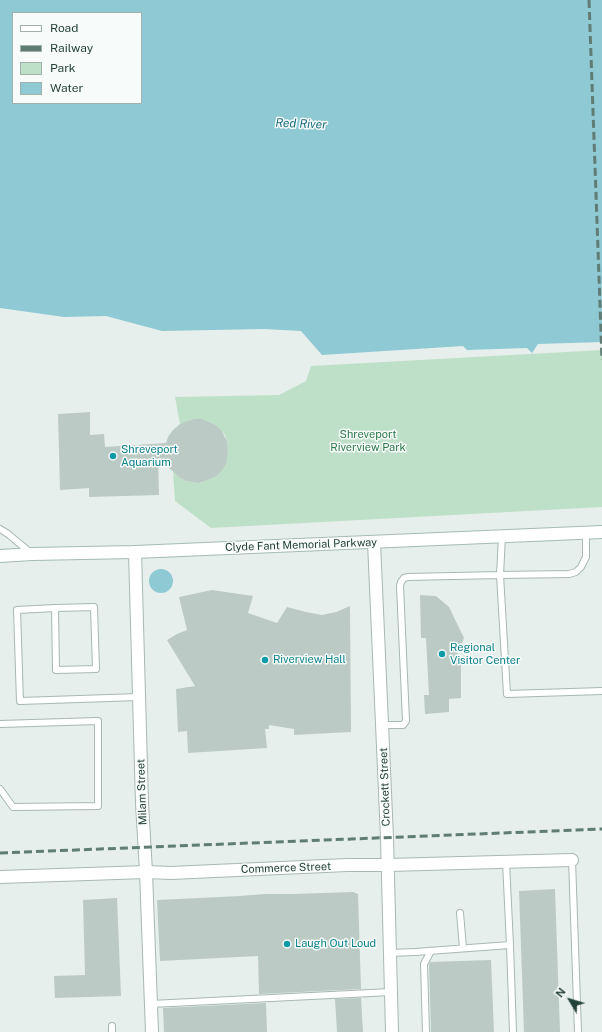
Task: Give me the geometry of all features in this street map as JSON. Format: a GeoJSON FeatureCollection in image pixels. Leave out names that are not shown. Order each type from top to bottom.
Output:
{"type":"FeatureCollection","features":[{"type":"Feature","properties":{"kind":"street","name":"Clyde Fant Memorial Parkway"},"geometry":{"type":"LineString","coordinates":[[0,556],[135,552],[602,532]]}},
{"type":"Feature","properties":{"kind":"street","name":"Crockett Street"},"geometry":{"type":"LineString","coordinates":[[374,542],[388,865],[392,1032]]}},
{"type":"Feature","properties":{"kind":"street","name":"Milam Street"},"geometry":{"type":"LineString","coordinates":[[135,552],[142,803],[152,1032]]}},
{"type":"Feature","properties":{"kind":"street","name":"Commerce Street"},"geometry":{"type":"LineString","coordinates":[[0,877],[146,872],[171,873],[347,865],[572,860]]}},
{"type":"Feature","properties":{"kind":"lane"},"geometry":{"type":"LineString","coordinates":[[0,528],[32,554]]}},
{"type":"Feature","properties":{"kind":"lane"},"geometry":{"type":"LineString","coordinates":[[382,725],[403,725],[406,721],[400,586],[404,578],[569,574],[576,572],[582,567],[586,557],[586,533]]}},
{"type":"Feature","properties":{"kind":"lane"},"geometry":{"type":"LineString","coordinates":[[502,536],[500,575],[507,694],[602,691]]}},
{"type":"Feature","properties":{"kind":"lane"},"geometry":{"type":"LineString","coordinates":[[55,608],[56,670],[96,669],[94,607],[55,608],[17,610],[20,702],[139,697]]}},
{"type":"Feature","properties":{"kind":"lane"},"geometry":{"type":"LineString","coordinates":[[0,724],[98,721],[98,806],[13,807],[0,789]]}},
{"type":"Feature","properties":{"kind":"lane"},"geometry":{"type":"LineString","coordinates":[[572,860],[578,1032]]}},
{"type":"Feature","properties":{"kind":"lane"},"geometry":{"type":"LineString","coordinates":[[506,862],[512,1032]]}},
{"type":"Feature","properties":{"kind":"lane"},"geometry":{"type":"LineString","coordinates":[[460,914],[463,948]]}},
{"type":"Feature","properties":{"kind":"lane"},"geometry":{"type":"LineString","coordinates":[[390,952],[431,951],[510,945]]}},
{"type":"Feature","properties":{"kind":"lane"},"geometry":{"type":"LineString","coordinates":[[426,1032],[424,964],[431,951]]}},
{"type":"Feature","properties":{"kind":"lane"},"geometry":{"type":"LineString","coordinates":[[151,1004],[391,992]]}},
{"type":"Feature","properties":{"kind":"green space","name":"Shreveport Riverview Park"},"geometry":{"type":"Polygon","coordinates":[[[602,350],[602,507],[211,528],[175,501],[173,472],[186,481],[199,483],[208,480],[217,476],[227,462],[228,451],[225,435],[216,425],[202,419],[194,419],[180,424],[175,397],[279,395],[306,381],[311,366],[602,350]]]}},
{"type":"Feature","properties":{"kind":"water","name":"Red River"},"geometry":{"type":"Polygon","coordinates":[[[0,0],[602,0],[602,342],[538,344],[532,353],[527,348],[467,350],[463,346],[322,355],[301,331],[264,329],[162,331],[106,316],[64,317],[0,308],[0,0]]]}},
{"type":"Feature","properties":{"kind":"water"},"geometry":{"type":"Polygon","coordinates":[[[161,569],[169,573],[173,581],[169,589],[161,593],[153,589],[149,581],[153,573],[161,569]]]}},
{"type":"Feature","properties":{"kind":"building","name":"Shreveport Aquarium"},"geometry":{"type":"Polygon","coordinates":[[[90,412],[90,435],[104,434],[105,447],[166,443],[173,430],[180,424],[194,419],[202,419],[216,425],[221,430],[227,441],[227,462],[217,476],[199,483],[186,481],[179,477],[158,458],[159,495],[89,497],[89,488],[60,490],[58,414],[90,412]]]}},
{"type":"Feature","properties":{"kind":"building","name":"Riverview Hall"},"geometry":{"type":"Polygon","coordinates":[[[212,590],[253,596],[248,613],[277,623],[287,607],[322,615],[336,612],[350,606],[351,732],[294,735],[294,729],[269,725],[269,729],[265,729],[267,748],[188,753],[187,731],[178,732],[176,689],[195,686],[167,640],[187,630],[179,597],[212,590]]]}},
{"type":"Feature","properties":{"kind":"building","name":"Regional Visitor Center"},"geometry":{"type":"Polygon","coordinates":[[[420,595],[436,596],[449,607],[464,638],[462,643],[458,646],[457,663],[461,663],[461,698],[449,699],[449,712],[425,714],[424,695],[429,695],[426,638],[421,638],[420,595]]]}},
{"type":"Feature","properties":{"kind":"building"},"geometry":{"type":"Polygon","coordinates":[[[555,889],[560,1032],[524,1032],[519,891],[555,889]]]}},
{"type":"Feature","properties":{"kind":"building"},"geometry":{"type":"Polygon","coordinates":[[[353,892],[358,894],[361,989],[259,994],[258,956],[160,961],[157,900],[265,894],[353,892]]]}},
{"type":"Feature","properties":{"kind":"building"},"geometry":{"type":"Polygon","coordinates":[[[117,898],[121,996],[55,998],[54,976],[85,975],[83,900],[117,898]]]}},
{"type":"Feature","properties":{"kind":"building"},"geometry":{"type":"Polygon","coordinates":[[[491,960],[494,1032],[431,1032],[430,962],[491,960]]]}},
{"type":"Feature","properties":{"kind":"building"},"geometry":{"type":"Polygon","coordinates":[[[361,998],[363,1032],[337,1032],[335,999],[361,998]]]}},
{"type":"Feature","properties":{"kind":"building"},"geometry":{"type":"Polygon","coordinates":[[[266,1003],[267,1032],[164,1032],[163,1008],[266,1003]]]}},
{"type":"Feature","properties":{"kind":"railway"},"geometry":{"type":"LineString","coordinates":[[589,0],[602,360]]}},
{"type":"Feature","properties":{"kind":"railway"},"geometry":{"type":"LineString","coordinates":[[0,853],[602,829]]}},
{"type":"Feature","properties":{"kind":"place","name":"Shreveport Aquarium"},"geometry":{"type":"Point","coordinates":[113,456]}},
{"type":"Feature","properties":{"kind":"place","name":"Regional Visitor Center"},"geometry":{"type":"Point","coordinates":[442,654]}},
{"type":"Feature","properties":{"kind":"place","name":"Riverview Hall"},"geometry":{"type":"Point","coordinates":[265,660]}},
{"type":"Feature","properties":{"kind":"place","name":"Laugh Out Loud"},"geometry":{"type":"Point","coordinates":[287,944]}}]}
